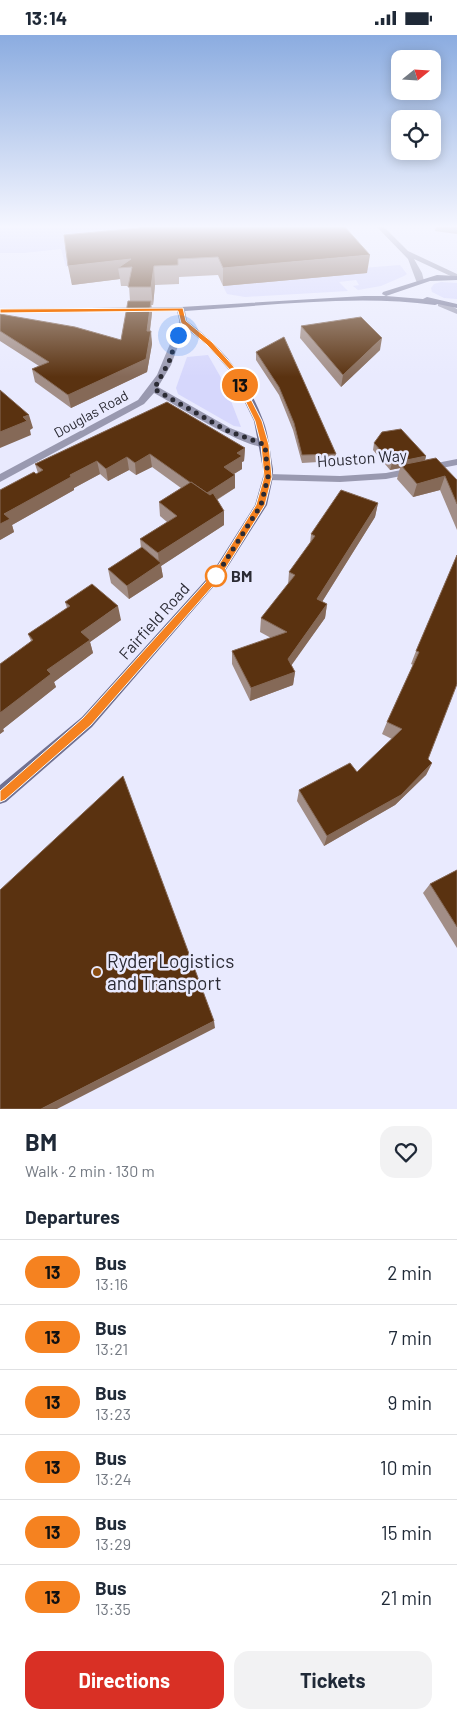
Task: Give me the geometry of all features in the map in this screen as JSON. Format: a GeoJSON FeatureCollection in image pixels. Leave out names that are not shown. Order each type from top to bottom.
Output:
{"type":"FeatureCollection","features":[{"type":"Feature","properties":{"kind":"main road"},"geometry":{"type":"LineString","coordinates":[[0,311],[182,316],[364,298],[409,288],[433,277],[457,277]]}},
{"type":"Feature","properties":{"kind":"main road"},"geometry":{"type":"LineString","coordinates":[[419,282],[415,289],[419,294],[438,303]]}},
{"type":"Feature","properties":{"kind":"main road"},"geometry":{"type":"LineString","coordinates":[[364,298],[407,299],[457,306]]}},
{"type":"Feature","properties":{"kind":"main road","name":"Fairfield Road"},"geometry":{"type":"LineString","coordinates":[[0,796],[87,721],[216,576],[261,505],[268,477],[265,445],[258,421],[233,369],[182,316]]}},
{"type":"Feature","properties":{"kind":"street"},"geometry":{"type":"LineString","coordinates":[[419,282],[420,276]]}},
{"type":"Feature","properties":{"kind":"street"},"geometry":{"type":"LineString","coordinates":[[438,303],[457,312]]}},
{"type":"Feature","properties":{"kind":"street","name":"Douglas Road"},"geometry":{"type":"LineString","coordinates":[[0,479],[121,415],[141,402],[154,389],[169,362],[182,316]]}},
{"type":"Feature","properties":{"kind":"street"},"geometry":{"type":"LineString","coordinates":[[154,389],[226,430],[265,445]]}},
{"type":"Feature","properties":{"kind":"street"},"geometry":{"type":"LineString","coordinates":[[452,463],[457,473]]}},
{"type":"Feature","properties":{"kind":"street","name":"Houston Way"},"geometry":{"type":"LineString","coordinates":[[268,477],[340,479],[386,476],[452,463]]}},
{"type":"Feature","properties":{"kind":"shaded area"},"geometry":{"type":"Polygon","coordinates":[[[332,276],[404,276],[381,286],[358,290],[353,286],[359,285],[356,280],[339,282],[348,291],[245,297],[227,294],[223,286],[332,276]]]}},
{"type":"Feature","properties":{"kind":"shaded area"},"geometry":{"type":"Polygon","coordinates":[[[441,282],[457,283],[457,299],[444,298],[432,292],[431,288],[434,284],[441,282]]]}},
{"type":"Feature","properties":{"kind":"shaded area"},"geometry":{"type":"Polygon","coordinates":[[[208,355],[224,383],[241,427],[234,426],[178,394],[176,388],[187,357],[208,355]]]}},
{"type":"Feature","properties":{"kind":"building"},"geometry":{"type":"Polygon","coordinates":[[[130,276],[153,276],[151,287],[128,287],[130,276]]]}},
{"type":"Feature","properties":{"kind":"building"},"geometry":{"type":"Polygon","coordinates":[[[128,301],[151,301],[147,331],[151,331],[146,359],[68,395],[32,369],[49,362],[0,331],[0,314],[75,327],[121,340],[128,301]]]}},
{"type":"Feature","properties":{"kind":"building"},"geometry":{"type":"Polygon","coordinates":[[[361,317],[382,338],[343,375],[301,326],[361,317]]]}},
{"type":"Feature","properties":{"kind":"building"},"geometry":{"type":"Polygon","coordinates":[[[284,337],[336,454],[302,455],[294,423],[279,387],[256,352],[284,337]]]}},
{"type":"Feature","properties":{"kind":"building"},"geometry":{"type":"Polygon","coordinates":[[[0,390],[29,415],[23,417],[27,421],[0,432],[0,390]]]}},
{"type":"Feature","properties":{"kind":"building"},"geometry":{"type":"Polygon","coordinates":[[[167,402],[245,448],[237,453],[242,456],[224,467],[235,475],[207,493],[150,454],[135,463],[127,457],[106,469],[97,461],[4,514],[10,519],[0,524],[0,490],[34,472],[36,474],[43,470],[35,464],[167,402]]]}},
{"type":"Feature","properties":{"kind":"building"},"geometry":{"type":"Polygon","coordinates":[[[401,429],[426,456],[392,463],[374,443],[382,432],[401,429]]]}},
{"type":"Feature","properties":{"kind":"building"},"geometry":{"type":"Polygon","coordinates":[[[436,458],[457,480],[457,504],[445,476],[417,484],[401,465],[436,458]]]}},
{"type":"Feature","properties":{"kind":"building"},"geometry":{"type":"Polygon","coordinates":[[[191,482],[210,495],[213,493],[224,511],[158,553],[140,539],[177,516],[159,502],[191,482]]]}},
{"type":"Feature","properties":{"kind":"building"},"geometry":{"type":"Polygon","coordinates":[[[341,490],[378,503],[317,599],[327,604],[288,659],[295,672],[251,688],[232,651],[287,632],[261,618],[295,575],[289,572],[315,536],[311,534],[341,490]]]}},
{"type":"Feature","properties":{"kind":"building"},"geometry":{"type":"Polygon","coordinates":[[[142,547],[161,563],[127,586],[108,569],[142,547]]]}},
{"type":"Feature","properties":{"kind":"building"},"geometry":{"type":"Polygon","coordinates":[[[457,555],[457,684],[428,759],[432,763],[401,795],[327,836],[299,790],[350,763],[357,772],[402,729],[387,722],[419,652],[416,651],[457,555]]]}},
{"type":"Feature","properties":{"kind":"building"},"geometry":{"type":"Polygon","coordinates":[[[92,584],[118,606],[81,632],[90,640],[47,670],[51,674],[0,713],[0,664],[33,640],[28,634],[70,606],[65,602],[92,584]]]}},
{"type":"Feature","properties":{"kind":"building","name":"Ryder Logistics and Transport"},"geometry":{"type":"Polygon","coordinates":[[[123,776],[214,1021],[41,1109],[0,1109],[0,890],[123,776]]]}},
{"type":"Feature","properties":{"kind":"building"},"geometry":{"type":"Polygon","coordinates":[[[457,870],[457,927],[430,884],[457,870]]]}},
{"type":"Feature","properties":{"kind":"bus line","name":"13"},"geometry":{"type":"LineString","coordinates":[[0,311],[181,309],[183,322],[210,343],[233,369],[258,421],[265,445],[268,469],[268,477],[261,505],[216,576],[87,721],[0,796]]}},
{"type":"Feature","properties":{"kind":"place","name":"BM"},"geometry":{"type":"Point","coordinates":[216,576]}},
{"type":"Feature","properties":{"kind":"place","name":"Ryder Logistics and Transport"},"geometry":{"type":"Point","coordinates":[97,972]}},
{"type":"Feature","properties":{"kind":"route"},"geometry":{"type":"LineString","coordinates":[[178,335],[169,362],[154,389],[226,430],[265,445],[268,477],[261,505],[216,576]]}}]}
